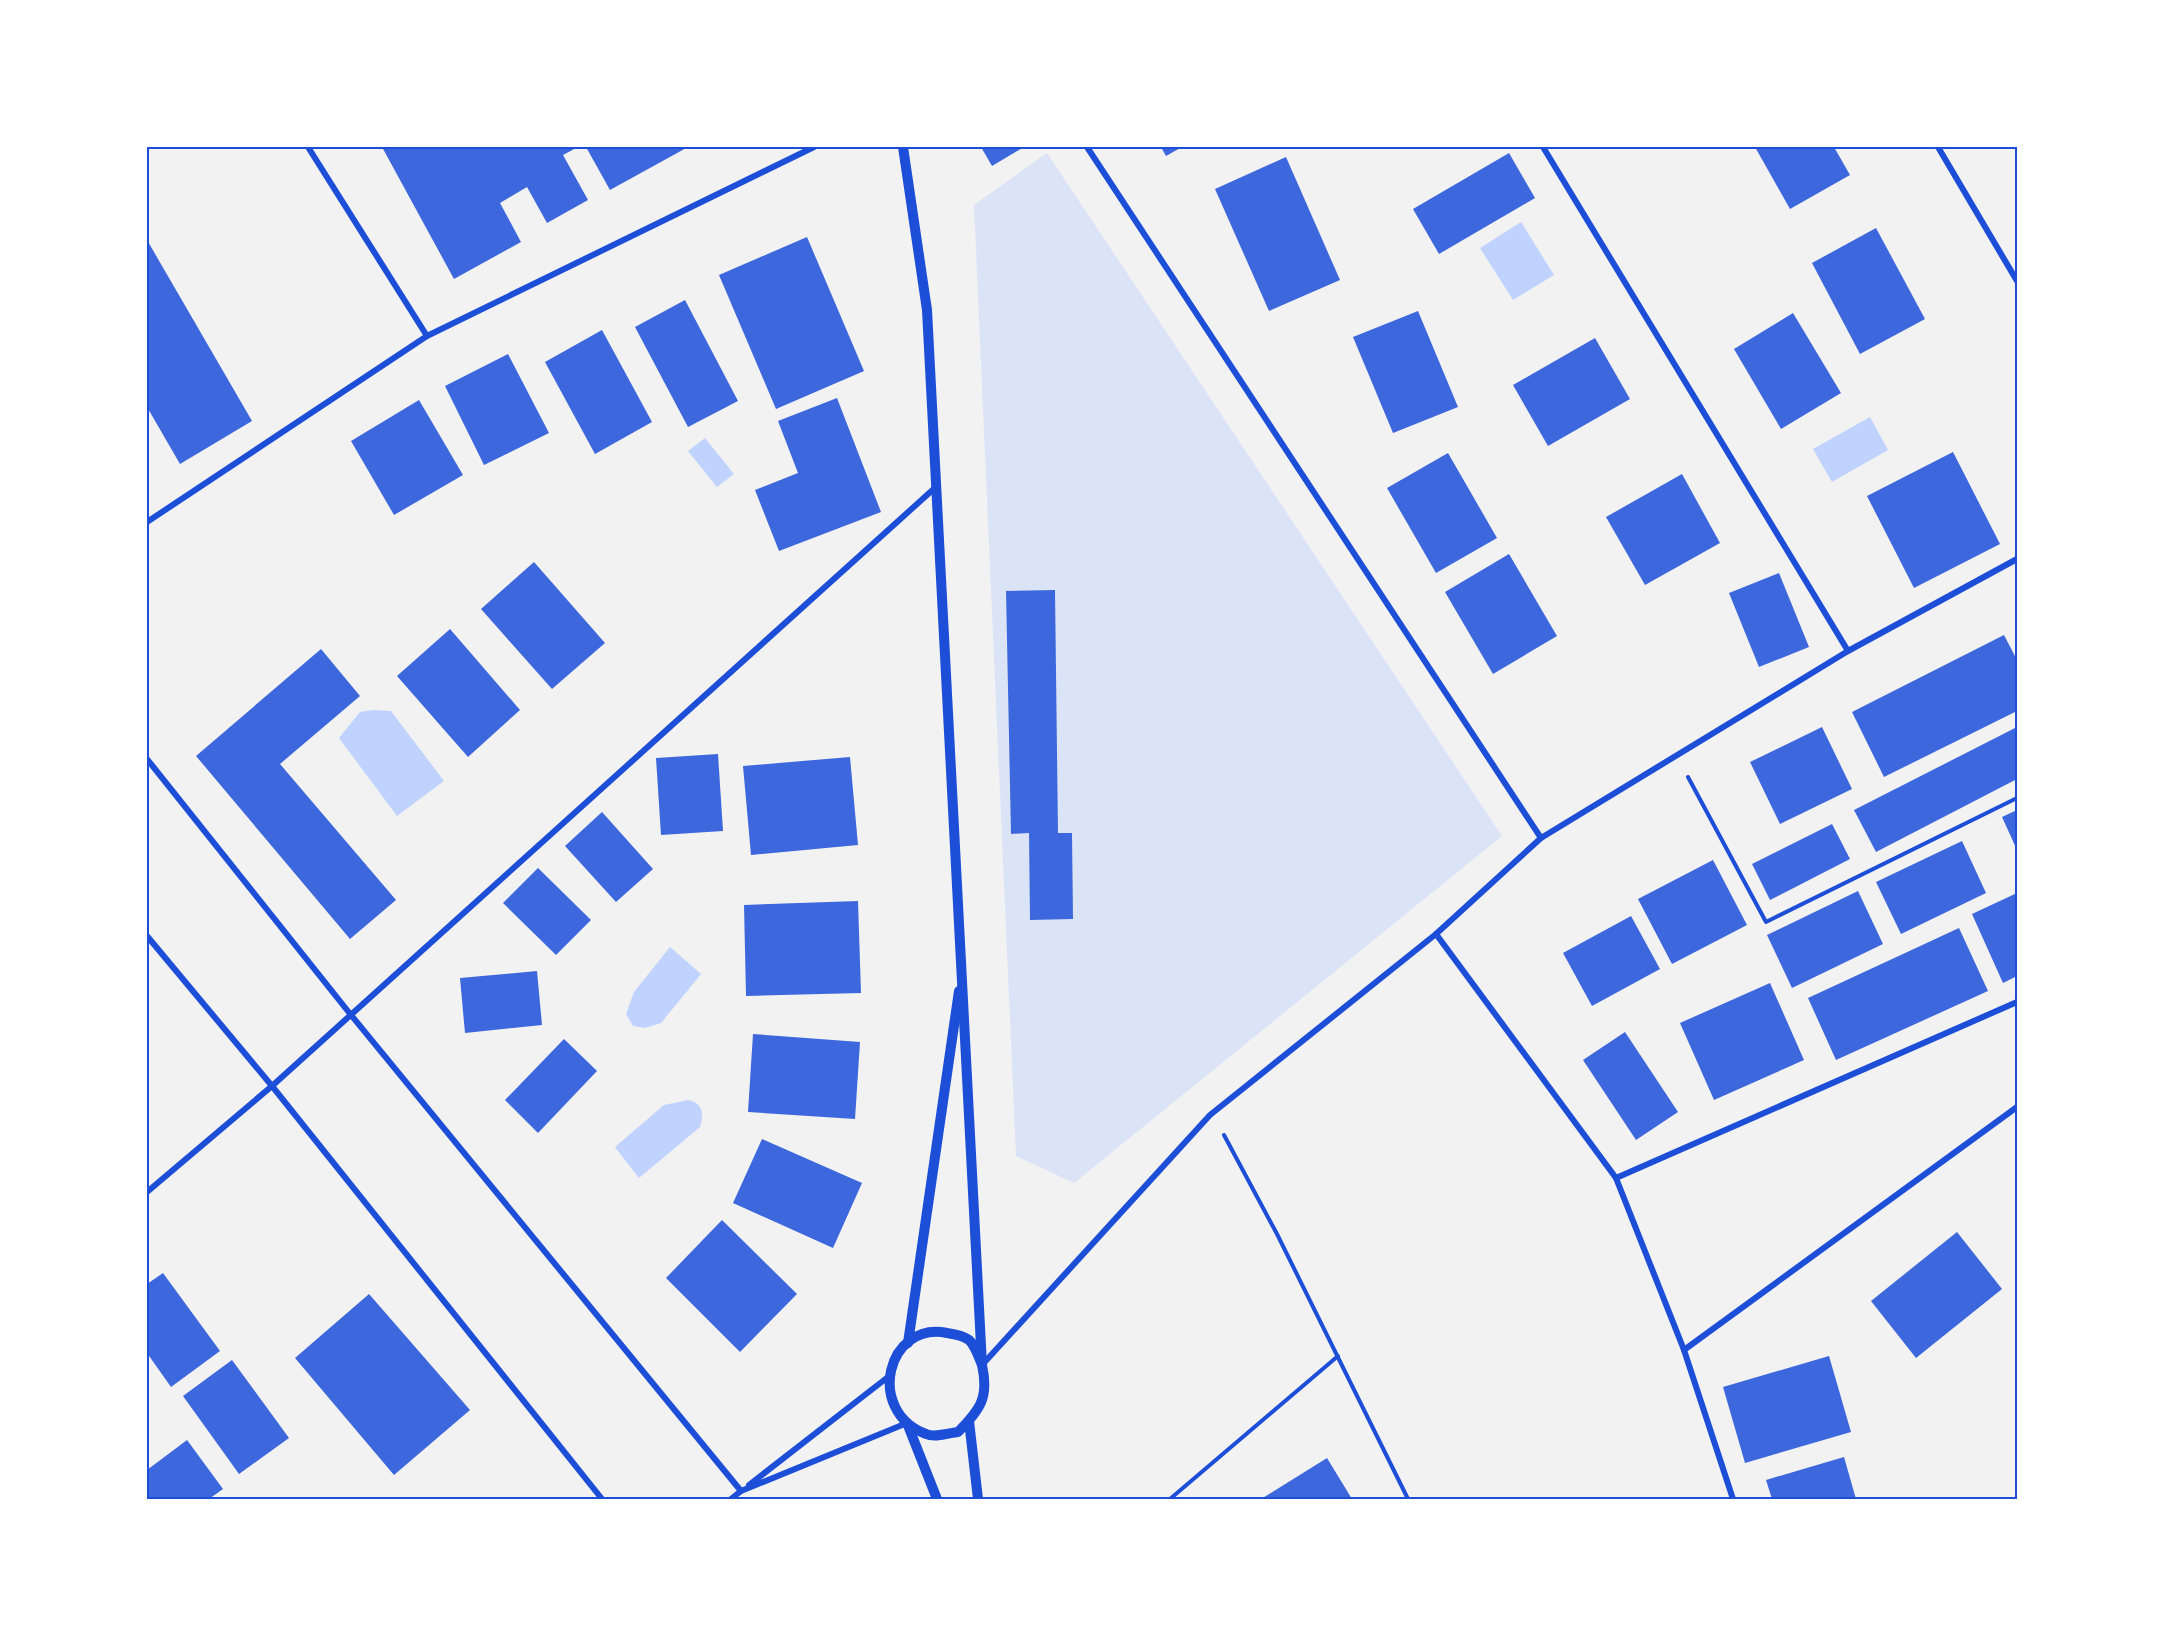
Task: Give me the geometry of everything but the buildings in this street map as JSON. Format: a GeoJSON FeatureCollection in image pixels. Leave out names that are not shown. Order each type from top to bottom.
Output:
{"type":"FeatureCollection","features":[{"type":"Feature","properties":{"kind":"street"},"geometry":{"type":"LineString","coordinates":[[308,147],[427,336]]}},
{"type":"Feature","properties":{"kind":"street"},"geometry":{"type":"LineString","coordinates":[[147,522],[427,336],[813,147]]}},
{"type":"Feature","properties":{"kind":"street"},"geometry":{"type":"LineString","coordinates":[[903,147],[927,310],[938,486],[982,1365],[986,1392],[980,1408],[958,1432],[928,1436],[907,1423],[895,1410],[889,1394],[888,1377],[896,1355],[908,1343],[933,1330],[956,1334],[970,1341],[982,1365]]}},
{"type":"Feature","properties":{"kind":"street"},"geometry":{"type":"LineString","coordinates":[[1087,147],[1541,838]]}},
{"type":"Feature","properties":{"kind":"street"},"geometry":{"type":"LineString","coordinates":[[1544,147],[1848,651]]}},
{"type":"Feature","properties":{"kind":"street"},"geometry":{"type":"LineString","coordinates":[[1938,147],[2017,281]]}},
{"type":"Feature","properties":{"kind":"street"},"geometry":{"type":"LineString","coordinates":[[147,1192],[272,1086],[938,486]]}},
{"type":"Feature","properties":{"kind":"street"},"geometry":{"type":"LineString","coordinates":[[982,1365],[1210,1115],[1436,934],[1541,838],[1848,651],[2017,559]]}},
{"type":"Feature","properties":{"kind":"street"},"geometry":{"type":"LineString","coordinates":[[147,759],[351,1015],[741,1491]]}},
{"type":"Feature","properties":{"kind":"street"},"geometry":{"type":"LineString","coordinates":[[1436,934],[1616,1178],[1684,1350],[1733,1499]]}},
{"type":"Feature","properties":{"kind":"street"},"geometry":{"type":"LineString","coordinates":[[147,936],[272,1086],[602,1499]]}},
{"type":"Feature","properties":{"kind":"street"},"geometry":{"type":"LineString","coordinates":[[908,1343],[962,967]]}},
{"type":"Feature","properties":{"kind":"street"},"geometry":{"type":"LineString","coordinates":[[1616,1178],[2017,1002]]}},
{"type":"Feature","properties":{"kind":"street"},"geometry":{"type":"LineString","coordinates":[[1684,1350],[2017,1107]]}},
{"type":"Feature","properties":{"kind":"street"},"geometry":{"type":"LineString","coordinates":[[731,1499],[888,1377]]}},
{"type":"Feature","properties":{"kind":"street"},"geometry":{"type":"LineString","coordinates":[[969,1421],[978,1499]]}},
{"type":"Feature","properties":{"kind":"street"},"geometry":{"type":"LineString","coordinates":[[741,1491],[907,1423]]}},
{"type":"Feature","properties":{"kind":"street"},"geometry":{"type":"LineString","coordinates":[[907,1423],[937,1499]]}},
{"type":"Feature","properties":{"kind":"path"},"geometry":{"type":"LineString","coordinates":[[1677,755],[1766,922],[2017,798]]}},
{"type":"Feature","properties":{"kind":"path"},"geometry":{"type":"LineString","coordinates":[[1210,1115],[1233,1147],[1408,1499]]}},
{"type":"Feature","properties":{"kind":"path"},"geometry":{"type":"LineString","coordinates":[[1170,1499],[1338,1356]]}},
{"type":"Feature","properties":{"kind":"shaded area"},"geometry":{"type":"Polygon","coordinates":[[[1047,153],[1502,836],[1074,1183],[1016,1156],[974,205],[1047,153]]]}},
{"type":"Feature","properties":{"kind":"water"},"geometry":{"type":"Polygon","coordinates":[[[1521,222],[1554,275],[1513,300],[1480,248],[1521,222]]]}},
{"type":"Feature","properties":{"kind":"water"},"geometry":{"type":"Polygon","coordinates":[[[1870,417],[1888,450],[1832,482],[1813,449],[1870,417]]]}},
{"type":"Feature","properties":{"kind":"water"},"geometry":{"type":"Polygon","coordinates":[[[705,438],[734,474],[717,487],[688,451],[705,438]]]}},
{"type":"Feature","properties":{"kind":"water"},"geometry":{"type":"Polygon","coordinates":[[[391,711],[444,781],[397,816],[339,738],[360,712],[391,711]]]}},
{"type":"Feature","properties":{"kind":"water"},"geometry":{"type":"Polygon","coordinates":[[[670,947],[701,974],[661,1023],[645,1028],[633,1026],[626,1014],[634,992],[670,947]]]}},
{"type":"Feature","properties":{"kind":"water"},"geometry":{"type":"Polygon","coordinates":[[[688,1100],[697,1104],[701,1110],[700,1127],[639,1178],[615,1147],[664,1105],[688,1100]]]}}]}
